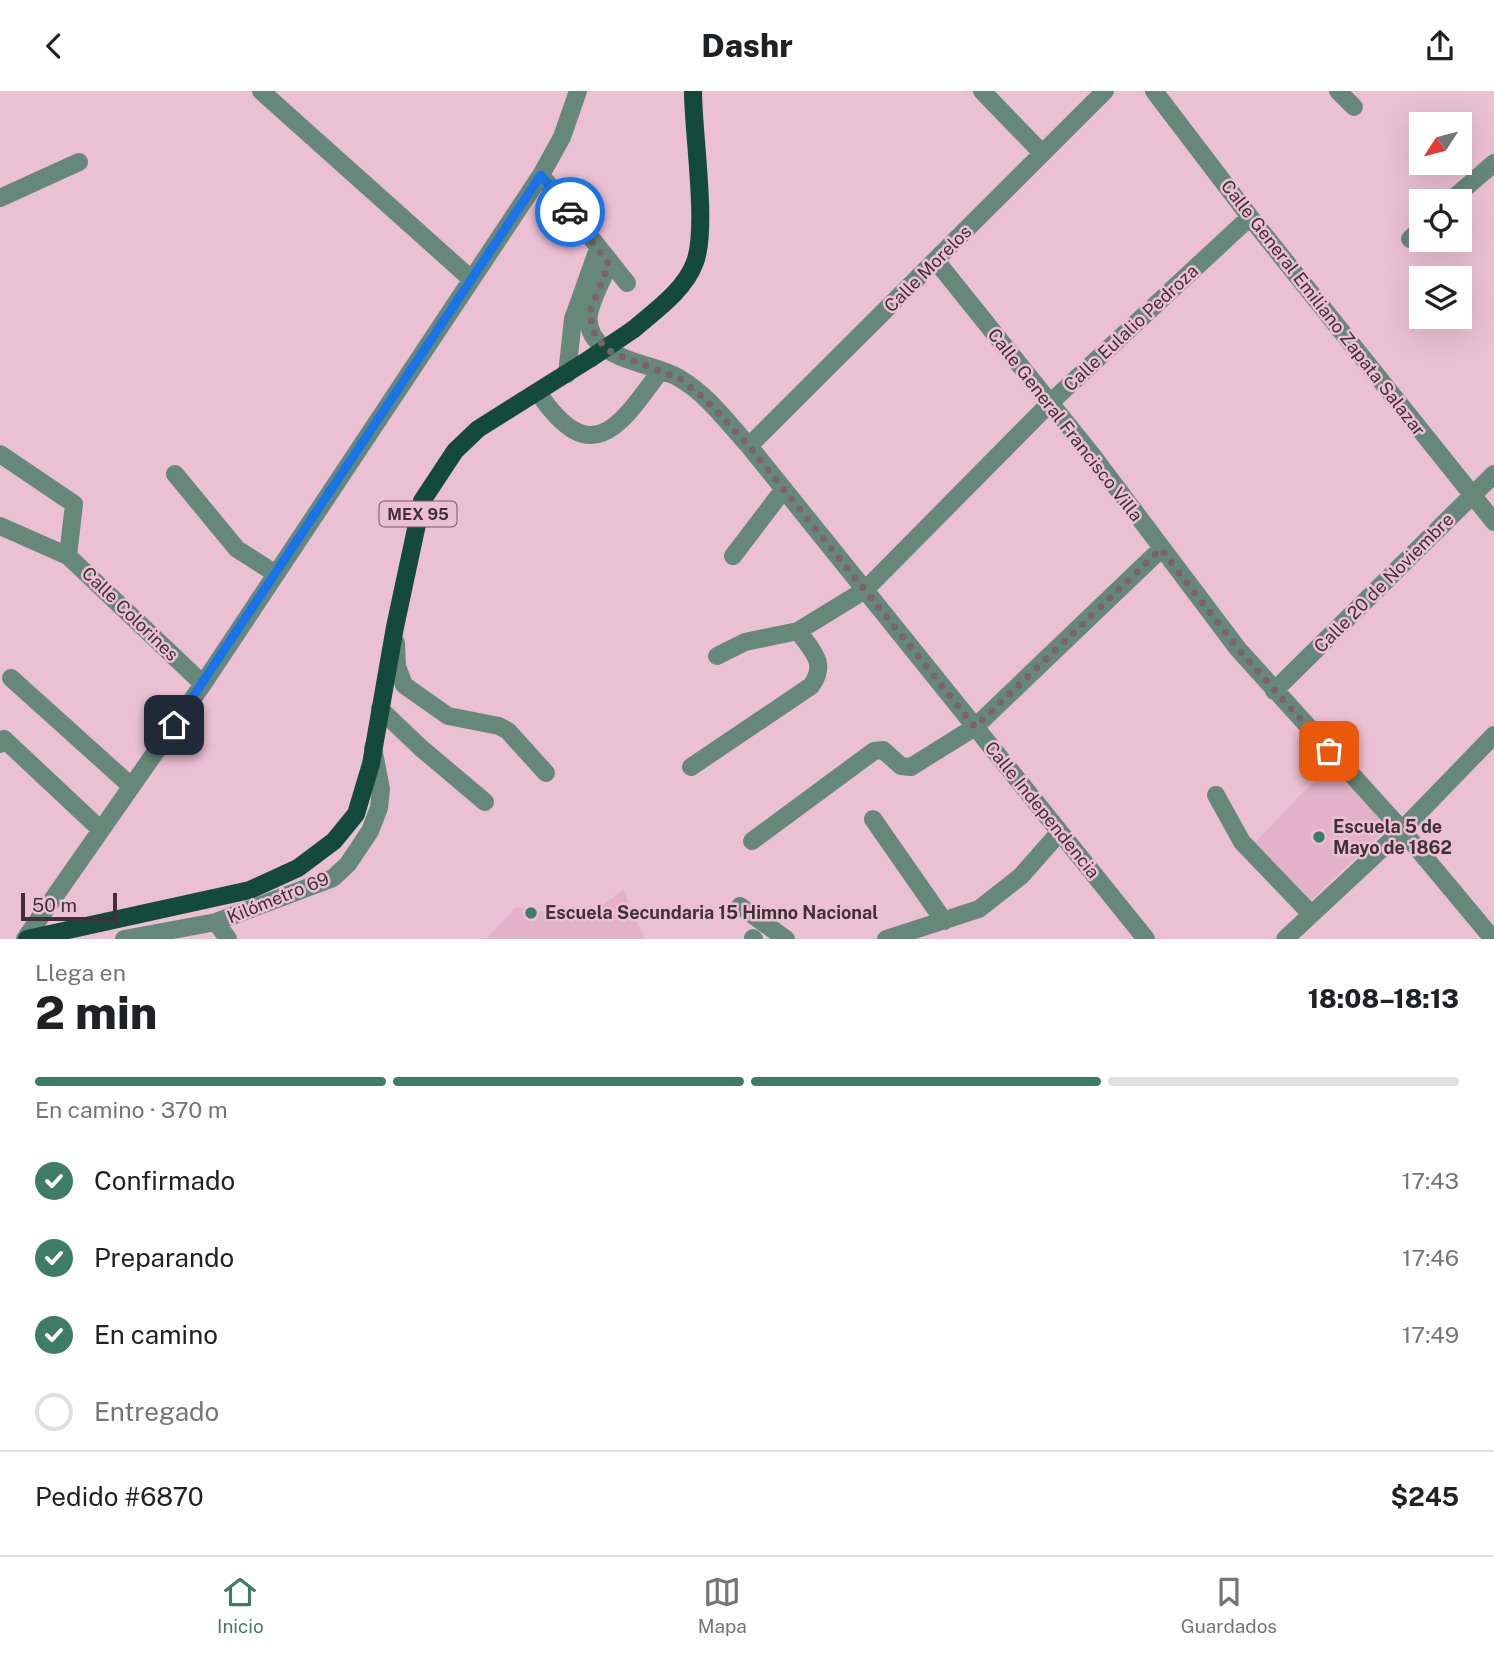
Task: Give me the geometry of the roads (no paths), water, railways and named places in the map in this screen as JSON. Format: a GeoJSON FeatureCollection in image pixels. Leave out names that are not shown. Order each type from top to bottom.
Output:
{"type":"FeatureCollection","features":[{"type":"Feature","properties":{"kind":"main road","name":"MEX 95"},"geometry":{"type":"LineString","coordinates":[[26,939],[214,899],[276,880],[316,857],[342,833],[362,799],[416,520],[422,501],[436,476],[455,451],[478,429],[539,394],[634,329],[680,287],[695,263],[700,227],[693,91]]}},
{"type":"Feature","properties":{"kind":"street"},"geometry":{"type":"LineString","coordinates":[[261,91],[471,279]]}},
{"type":"Feature","properties":{"kind":"street"},"geometry":{"type":"LineString","coordinates":[[26,939],[203,684],[541,175],[562,137],[578,91]]}},
{"type":"Feature","properties":{"kind":"street"},"geometry":{"type":"LineString","coordinates":[[982,91],[1041,152]]}},
{"type":"Feature","properties":{"kind":"street","name":"Calle Morelos"},"geometry":{"type":"LineString","coordinates":[[749,446],[937,263],[1041,152],[1105,91]]}},
{"type":"Feature","properties":{"kind":"street","name":"Calle General Emiliano Zapata Salazar"},"geometry":{"type":"LineString","coordinates":[[1154,91],[1250,217],[1494,522]]}},
{"type":"Feature","properties":{"kind":"street"},"geometry":{"type":"LineString","coordinates":[[1338,91],[1354,107]]}},
{"type":"Feature","properties":{"kind":"street"},"geometry":{"type":"LineString","coordinates":[[0,198],[79,162]]}},
{"type":"Feature","properties":{"kind":"street"},"geometry":{"type":"LineString","coordinates":[[1464,189],[1494,163]]}},
{"type":"Feature","properties":{"kind":"street"},"geometry":{"type":"LineString","coordinates":[[541,175],[626,283]]}},
{"type":"Feature","properties":{"kind":"street","name":"Calle Eulalio Pedroza"},"geometry":{"type":"LineString","coordinates":[[798,632],[865,590],[1051,402],[1250,217]]}},
{"type":"Feature","properties":{"kind":"street"},"geometry":{"type":"LineString","coordinates":[[566,374],[573,319],[598,249]]}},
{"type":"Feature","properties":{"kind":"street","name":"Calle General Francisco Villa"},"geometry":{"type":"LineString","coordinates":[[937,263],[1051,402],[1161,549],[1274,691],[1402,830],[1493,939]]}},
{"type":"Feature","properties":{"kind":"street","name":"Calle Independencia"},"geometry":{"type":"LineString","coordinates":[[609,264],[589,314],[591,329],[611,352],[680,379],[705,399],[749,446],[1146,939]]}},
{"type":"Feature","properties":{"kind":"street"},"geometry":{"type":"LineString","coordinates":[[539,394],[561,423],[573,431],[590,436],[605,434],[634,407],[661,370]]}},
{"type":"Feature","properties":{"kind":"street","name":"Calle Colorines"},"geometry":{"type":"LineString","coordinates":[[0,454],[74,504],[68,556],[203,684]]}},
{"type":"Feature","properties":{"kind":"street"},"geometry":{"type":"LineString","coordinates":[[175,474],[237,549],[276,574]]}},
{"type":"Feature","properties":{"kind":"street","name":"Calle 20 de Noviembre"},"geometry":{"type":"LineString","coordinates":[[1274,691],[1494,474]]}},
{"type":"Feature","properties":{"kind":"street"},"geometry":{"type":"LineString","coordinates":[[733,556],[784,489]]}},
{"type":"Feature","properties":{"kind":"street"},"geometry":{"type":"LineString","coordinates":[[0,526],[68,556]]}},
{"type":"Feature","properties":{"kind":"street"},"geometry":{"type":"LineString","coordinates":[[751,841],[874,751],[883,750],[901,766],[911,767],[975,727],[1161,549]]}},
{"type":"Feature","properties":{"kind":"street"},"geometry":{"type":"LineString","coordinates":[[395,627],[397,666],[404,685],[448,716],[499,726],[508,731],[546,773]]}},
{"type":"Feature","properties":{"kind":"street"},"geometry":{"type":"LineString","coordinates":[[691,767],[811,686],[820,671],[819,663],[798,632],[745,642],[717,656]]}},
{"type":"Feature","properties":{"kind":"street"},"geometry":{"type":"LineString","coordinates":[[11,678],[131,786]]}},
{"type":"Feature","properties":{"kind":"street"},"geometry":{"type":"LineString","coordinates":[[380,709],[485,802]]}},
{"type":"Feature","properties":{"kind":"street"},"geometry":{"type":"LineString","coordinates":[[1284,939],[1402,830],[1494,735]]}},
{"type":"Feature","properties":{"kind":"street"},"geometry":{"type":"LineString","coordinates":[[0,744],[4,739],[101,830]]}},
{"type":"Feature","properties":{"kind":"street","name":"Kilómetro 69"},"geometry":{"type":"LineString","coordinates":[[124,939],[216,922],[333,878],[348,864],[370,831],[379,808],[382,789],[373,748]]}},
{"type":"Feature","properties":{"kind":"street"},"geometry":{"type":"LineString","coordinates":[[1216,795],[1242,842],[1311,913]]}},
{"type":"Feature","properties":{"kind":"street"},"geometry":{"type":"LineString","coordinates":[[873,819],[944,921]]}},
{"type":"Feature","properties":{"kind":"street"},"geometry":{"type":"LineString","coordinates":[[886,939],[913,935],[979,909],[1021,876],[1059,833]]}},
{"type":"Feature","properties":{"kind":"street"},"geometry":{"type":"LineString","coordinates":[[740,906],[786,939]]}},
{"type":"Feature","properties":{"kind":"street"},"geometry":{"type":"LineString","coordinates":[[216,922],[228,939]]}},
{"type":"Feature","properties":{"kind":"place","name":"Escuela 5 de Mayo de 1862"},"geometry":{"type":"Point","coordinates":[1319,837]}},
{"type":"Feature","properties":{"kind":"place","name":"Escuela Secundaria 15 Himno Nacional"},"geometry":{"type":"Point","coordinates":[531,913]}}]}
